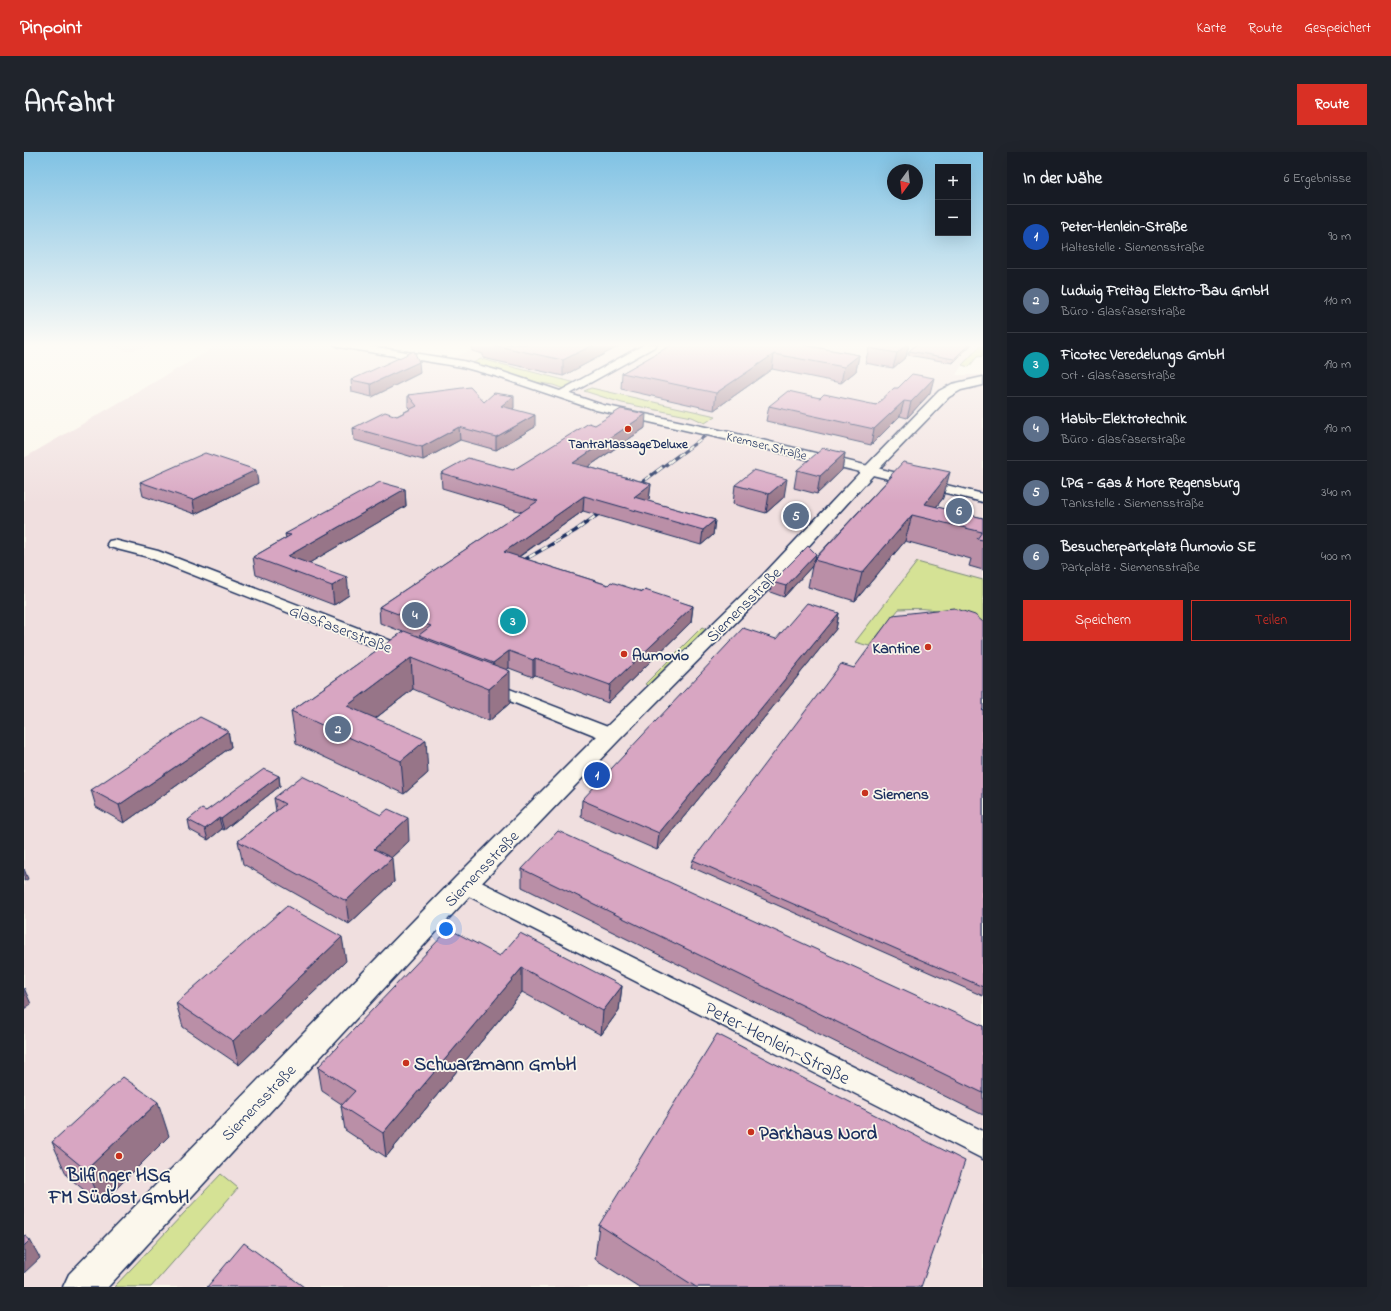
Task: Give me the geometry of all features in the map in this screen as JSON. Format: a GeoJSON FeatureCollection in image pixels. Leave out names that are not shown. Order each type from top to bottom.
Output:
{"type":"FeatureCollection","features":[{"type":"Feature","properties":{"kind":"street","name":"Kremser Straße"},"geometry":{"type":"LineString","coordinates":[[567,397],[620,413],[729,436],[869,471]]}},
{"type":"Feature","properties":{"kind":"street","name":"Siemensstraße"},"geometry":{"type":"LineString","coordinates":[[82,1287],[465,884],[611,735],[769,579],[869,471],[941,397]]}},
{"type":"Feature","properties":{"kind":"street"},"geometry":{"type":"LineString","coordinates":[[869,471],[983,498]]}},
{"type":"Feature","properties":{"kind":"street","name":"Glasfaserstraße"},"geometry":{"type":"LineString","coordinates":[[114,544],[153,554],[425,661]]}},
{"type":"Feature","properties":{"kind":"street"},"geometry":{"type":"LineString","coordinates":[[470,679],[611,735]]}},
{"type":"Feature","properties":{"kind":"street","name":"Peter-Henlein-Straße"},"geometry":{"type":"LineString","coordinates":[[465,884],[983,1146]]}},
{"type":"Feature","properties":{"kind":"shaded area"},"geometry":{"type":"Polygon","coordinates":[[[129,397],[983,397],[983,1287],[24,1287],[24,458],[129,397]]]}},
{"type":"Feature","properties":{"kind":"green space"},"geometry":{"type":"Polygon","coordinates":[[[603,397],[631,397],[716,416],[705,423],[692,417],[622,403],[603,397]]]}},
{"type":"Feature","properties":{"kind":"green space"},"geometry":{"type":"Polygon","coordinates":[[[917,562],[983,580],[983,622],[962,615],[932,609],[899,609],[869,646],[855,642],[917,562]]]}},
{"type":"Feature","properties":{"kind":"green space"},"geometry":{"type":"Polygon","coordinates":[[[702,627],[707,631],[664,673],[648,686],[645,684],[702,627]]]}},
{"type":"Feature","properties":{"kind":"green space"},"geometry":{"type":"Polygon","coordinates":[[[221,1174],[238,1188],[151,1287],[114,1287],[221,1174]]]}},
{"type":"Feature","properties":{"kind":"building"},"geometry":{"type":"Polygon","coordinates":[[[410,397],[479,397],[484,402],[490,397],[513,397],[501,406],[535,415],[496,437],[459,427],[422,447],[353,428],[385,412],[397,416],[417,406],[410,397]]]}},
{"type":"Feature","properties":{"kind":"building"},"geometry":{"type":"Polygon","coordinates":[[[780,397],[838,397],[876,405],[885,397],[916,397],[911,402],[904,401],[874,429],[769,406],[780,397]]]}},
{"type":"Feature","properties":{"kind":"building"},"geometry":{"type":"Polygon","coordinates":[[[621,409],[646,414],[573,463],[651,484],[634,497],[715,520],[703,530],[584,496],[504,552],[608,585],[611,582],[643,592],[645,590],[693,606],[610,685],[535,658],[533,660],[509,651],[493,663],[419,635],[431,626],[379,607],[538,501],[441,473],[468,458],[513,470],[589,423],[595,425],[621,409]]]}},
{"type":"Feature","properties":{"kind":"building"},"geometry":{"type":"Polygon","coordinates":[[[823,448],[845,453],[820,476],[797,470],[823,448]]]}},
{"type":"Feature","properties":{"kind":"building"},"geometry":{"type":"Polygon","coordinates":[[[205,453],[256,470],[193,500],[140,482],[205,453]]]}},
{"type":"Feature","properties":{"kind":"building"},"geometry":{"type":"Polygon","coordinates":[[[903,462],[950,472],[925,504],[983,518],[983,540],[977,539],[982,532],[912,515],[862,573],[814,560],[892,476],[890,476],[903,462]]]}},
{"type":"Feature","properties":{"kind":"building"},"geometry":{"type":"Polygon","coordinates":[[[754,470],[787,479],[769,494],[735,485],[754,470]]]}},
{"type":"Feature","properties":{"kind":"building"},"geometry":{"type":"Polygon","coordinates":[[[380,482],[405,489],[288,556],[347,577],[332,586],[253,557],[291,535],[285,534],[380,482]]]}},
{"type":"Feature","properties":{"kind":"building"},"geometry":{"type":"Polygon","coordinates":[[[808,546],[816,554],[786,586],[772,582],[808,546]]]}},
{"type":"Feature","properties":{"kind":"building"},"geometry":{"type":"Polygon","coordinates":[[[807,603],[839,613],[659,833],[582,800],[743,628],[776,639],[807,603]]]}},
{"type":"Feature","properties":{"kind":"building","name":"Siemens"},"geometry":{"type":"Polygon","coordinates":[[[954,608],[975,615],[983,622],[983,987],[693,860],[841,664],[854,668],[893,615],[954,608]]]}},
{"type":"Feature","properties":{"kind":"building"},"geometry":{"type":"Polygon","coordinates":[[[404,631],[510,671],[489,689],[411,658],[347,706],[426,740],[401,761],[291,711],[404,631]]]}},
{"type":"Feature","properties":{"kind":"building"},"geometry":{"type":"Polygon","coordinates":[[[200,717],[228,731],[119,805],[91,790],[200,717]]]}},
{"type":"Feature","properties":{"kind":"building"},"geometry":{"type":"Polygon","coordinates":[[[264,769],[279,776],[221,819],[219,818],[205,829],[188,820],[202,809],[206,811],[264,769]]]}},
{"type":"Feature","properties":{"kind":"building"},"geometry":{"type":"Polygon","coordinates":[[[302,776],[381,815],[388,809],[408,818],[374,849],[392,858],[346,901],[238,841],[285,804],[274,798],[302,776]]]}},
{"type":"Feature","properties":{"kind":"building"},"geometry":{"type":"Polygon","coordinates":[[[558,831],[983,1026],[983,1093],[522,869],[558,831]]]}},
{"type":"Feature","properties":{"kind":"building"},"geometry":{"type":"Polygon","coordinates":[[[287,906],[342,937],[233,1041],[176,1003],[287,906]]]}},
{"type":"Feature","properties":{"kind":"building","name":"Schwarzmann GmbH"},"geometry":{"type":"Polygon","coordinates":[[[449,929],[500,956],[520,933],[622,986],[603,1011],[522,968],[383,1133],[341,1106],[355,1091],[318,1067],[449,929]]]}},
{"type":"Feature","properties":{"kind":"building","name":"Parkhaus Nord"},"geometry":{"type":"Polygon","coordinates":[[[717,1034],[965,1161],[921,1287],[696,1287],[599,1225],[717,1034]]]}},
{"type":"Feature","properties":{"kind":"building"},"geometry":{"type":"Polygon","coordinates":[[[123,1077],[158,1102],[86,1170],[52,1142],[123,1077]]]}},
{"type":"Feature","properties":{"kind":"building"},"geometry":{"type":"Polygon","coordinates":[[[24,1235],[30,1240],[24,1246],[24,1235]]]}},
{"type":"Feature","properties":{"kind":"building"},"geometry":{"type":"Polygon","coordinates":[[[244,1243],[304,1287],[207,1287],[244,1243]]]}},
{"type":"Feature","properties":{"kind":"railway"},"geometry":{"type":"LineString","coordinates":[[678,456],[705,436]]}},
{"type":"Feature","properties":{"kind":"railway"},"geometry":{"type":"LineString","coordinates":[[634,488],[679,455]]}},
{"type":"Feature","properties":{"kind":"railway"},"geometry":{"type":"LineString","coordinates":[[517,564],[575,531],[607,508]]}},
{"type":"Feature","properties":{"kind":"place","name":"TantraMassageDeluxe"},"geometry":{"type":"Point","coordinates":[628,429]}},
{"type":"Feature","properties":{"kind":"place","name":"Besucherparkplatz Aumovio SE"},"geometry":{"type":"Point","coordinates":[959,511]}},
{"type":"Feature","properties":{"kind":"place","name":"LPG - Gas & More Regensburg"},"geometry":{"type":"Point","coordinates":[796,516]}},
{"type":"Feature","properties":{"kind":"place","name":"Habib-Elektrotechnik"},"geometry":{"type":"Point","coordinates":[415,615]}},
{"type":"Feature","properties":{"kind":"place","name":"Ficotec Veredelungs GmbH"},"geometry":{"type":"Point","coordinates":[513,621]}},
{"type":"Feature","properties":{"kind":"place","name":"Kantine"},"geometry":{"type":"Point","coordinates":[928,647]}},
{"type":"Feature","properties":{"kind":"place","name":"Aumovio"},"geometry":{"type":"Point","coordinates":[624,654]}},
{"type":"Feature","properties":{"kind":"place","name":"Ludwig Freitag Elektro-Bau GmbH"},"geometry":{"type":"Point","coordinates":[338,729]}},
{"type":"Feature","properties":{"kind":"place","name":"Peter-Henlein-Straße"},"geometry":{"type":"Point","coordinates":[597,775]}},
{"type":"Feature","properties":{"kind":"place","name":"Siemens"},"geometry":{"type":"Point","coordinates":[865,793]}},
{"type":"Feature","properties":{"kind":"place","name":"Schwarzmann GmbH"},"geometry":{"type":"Point","coordinates":[406,1063]}},
{"type":"Feature","properties":{"kind":"place","name":"Parkhaus Nord"},"geometry":{"type":"Point","coordinates":[751,1132]}},
{"type":"Feature","properties":{"kind":"place","name":"Bilfinger HSG FM Südost GmbH"},"geometry":{"type":"Point","coordinates":[119,1156]}}]}
